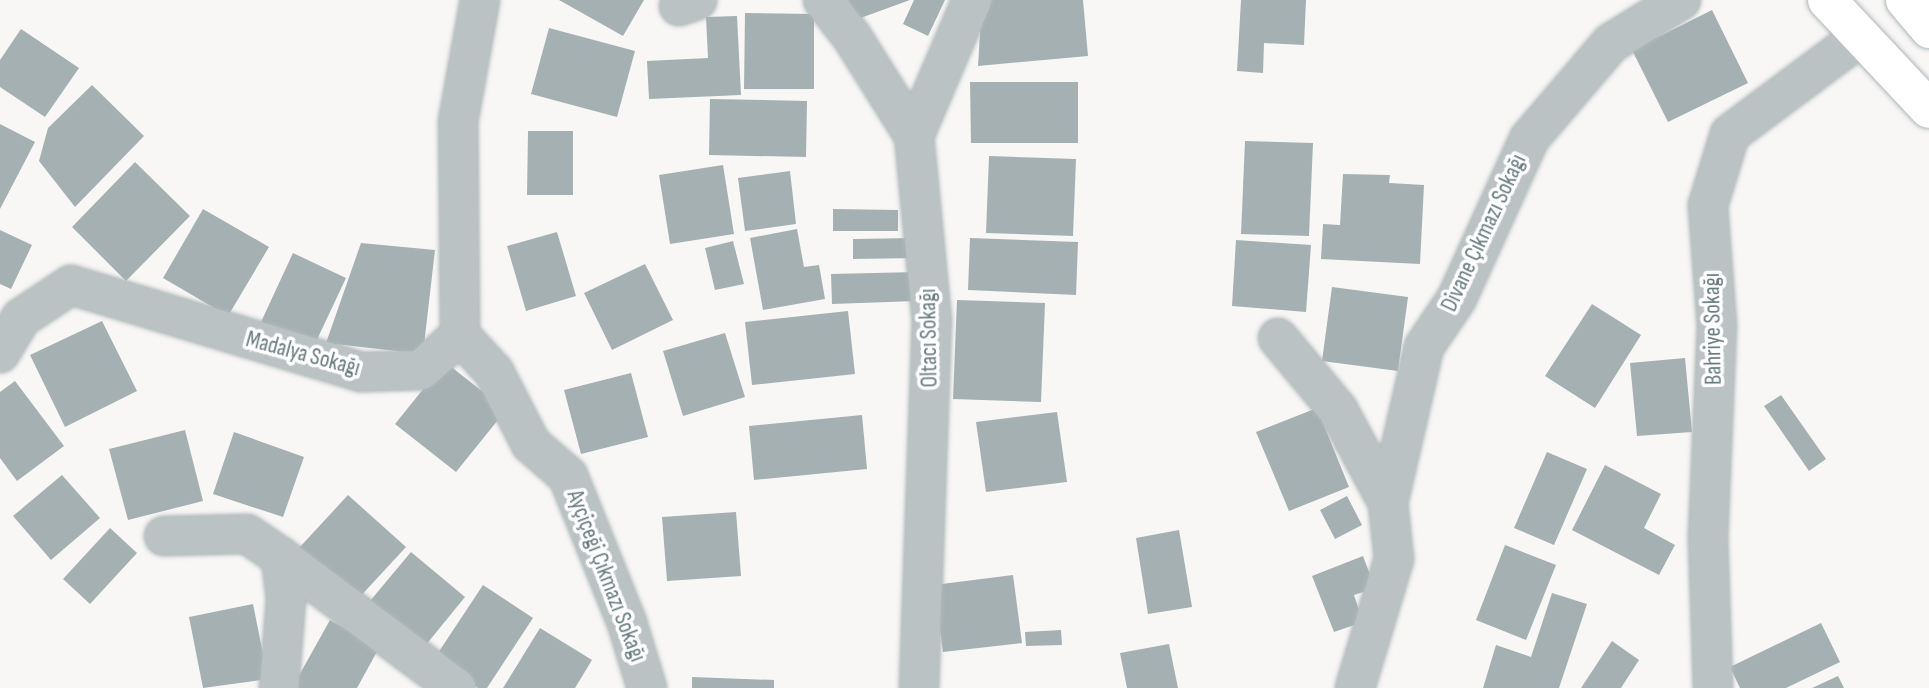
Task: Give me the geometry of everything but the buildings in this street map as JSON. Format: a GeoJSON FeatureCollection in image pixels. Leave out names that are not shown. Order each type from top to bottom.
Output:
{"type":"FeatureCollection","features":[{"type":"Feature","properties":{"kind":"main road"},"geometry":{"type":"LineString","coordinates":[[1827,0],[1859,38],[1929,109]]}},
{"type":"Feature","properties":{"kind":"main road"},"geometry":{"type":"LineString","coordinates":[[1905,0],[1929,29]]}},
{"type":"Feature","properties":{"kind":"street"},"geometry":{"type":"LineString","coordinates":[[460,335],[458,122],[480,0]]}},
{"type":"Feature","properties":{"kind":"street"},"geometry":{"type":"LineString","coordinates":[[822,0],[852,37],[914,136]]}},
{"type":"Feature","properties":{"kind":"street","name":"Oltacı Sokağı"},"geometry":{"type":"LineString","coordinates":[[919,688],[932,322],[914,136],[972,0]]}},
{"type":"Feature","properties":{"kind":"street","name":"Divane Çıkmazı Sokağı"},"geometry":{"type":"LineString","coordinates":[[1355,688],[1394,559],[1388,503],[1424,347],[1457,298],[1528,139],[1611,43],[1681,0]]}},
{"type":"Feature","properties":{"kind":"street","name":"Bahriye Sokağı"},"geometry":{"type":"LineString","coordinates":[[1713,688],[1708,538],[1717,326],[1708,205],[1730,134],[1859,38]]}},
{"type":"Feature","properties":{"kind":"street","name":"Madalya Sokağı"},"geometry":{"type":"LineString","coordinates":[[0,353],[21,318],[71,285],[361,372],[421,370],[460,335]]}},
{"type":"Feature","properties":{"kind":"street","name":"Ayçiçeği Çıkmazı Sokağı"},"geometry":{"type":"LineString","coordinates":[[460,335],[494,372],[531,444],[568,476],[627,623],[647,688]]}},
{"type":"Feature","properties":{"kind":"street"},"geometry":{"type":"LineString","coordinates":[[1278,338],[1338,410],[1388,503]]}},
{"type":"Feature","properties":{"kind":"street"},"geometry":{"type":"LineString","coordinates":[[164,536],[247,534],[456,688]]}},
{"type":"Feature","properties":{"kind":"street"},"geometry":{"type":"LineString","coordinates":[[279,688],[286,599],[281,557]]}}]}
